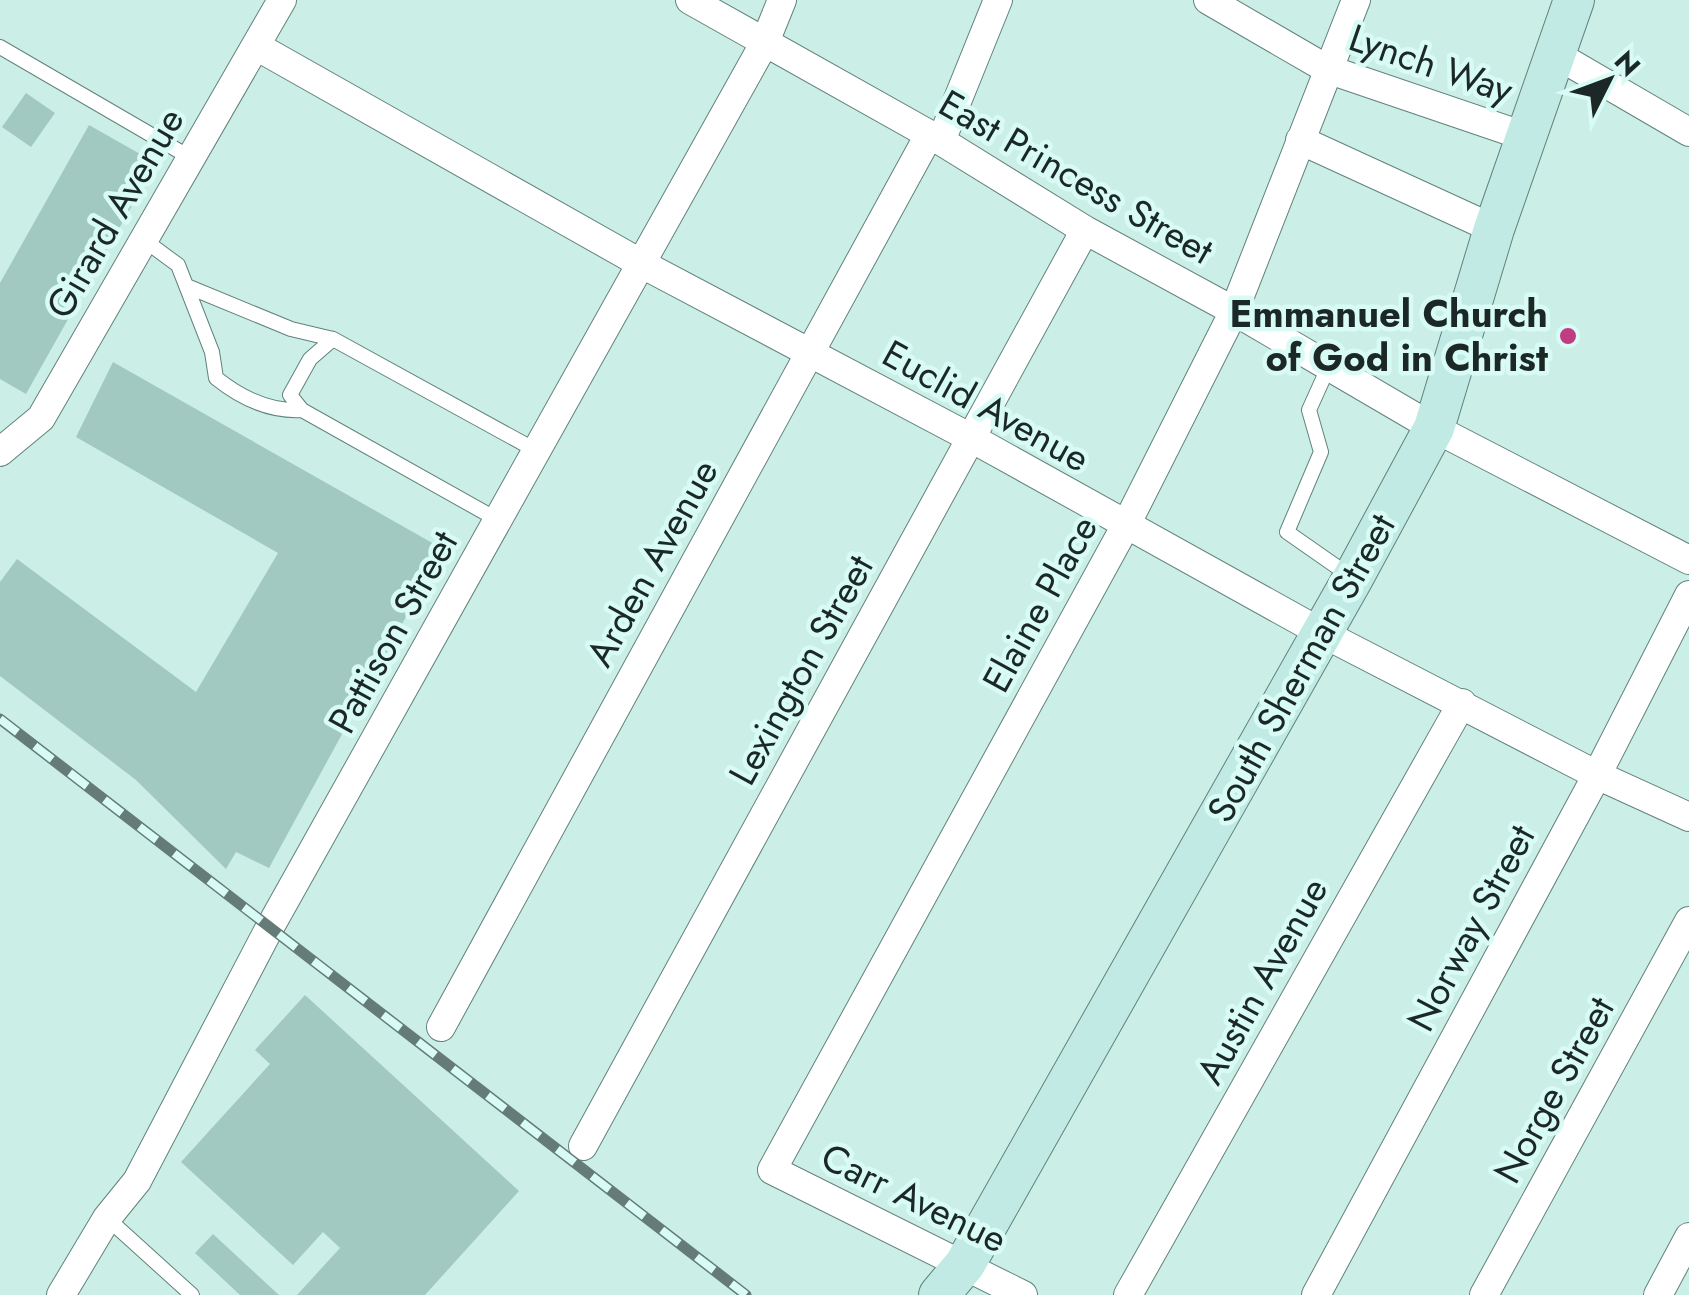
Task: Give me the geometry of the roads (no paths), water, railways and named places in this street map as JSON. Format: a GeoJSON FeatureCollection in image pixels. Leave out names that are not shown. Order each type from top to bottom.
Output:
{"type":"FeatureCollection","features":[{"type":"Feature","properties":{"kind":"main road","name":"South Sherman Street"},"geometry":{"type":"LineString","coordinates":[[939,1295],[965,1264],[1434,428],[1494,229],[1574,0]]}},
{"type":"Feature","properties":{"kind":"street","name":"Girard Avenue"},"geometry":{"type":"LineString","coordinates":[[0,452],[40,418],[282,0]]}},
{"type":"Feature","properties":{"kind":"street","name":"East Princess Street"},"geometry":{"type":"LineString","coordinates":[[690,0],[1434,428],[1689,560]]}},
{"type":"Feature","properties":{"kind":"street","name":"Pattison Street"},"geometry":{"type":"LineString","coordinates":[[60,1295],[107,1218],[137,1181],[270,927],[765,42],[782,0]]}},
{"type":"Feature","properties":{"kind":"street","name":"Arden Avenue"},"geometry":{"type":"LineString","coordinates":[[441,1028],[810,353],[935,138],[998,0]]}},
{"type":"Feature","properties":{"kind":"street","name":"Lynch Way"},"geometry":{"type":"LineString","coordinates":[[1208,0],[1327,69],[1527,137]]}},
{"type":"Feature","properties":{"kind":"street","name":"Elaine Place"},"geometry":{"type":"LineString","coordinates":[[772,1170],[1126,525],[1234,311],[1356,0]]}},
{"type":"Feature","properties":{"kind":"street","name":"Euclid Avenue"},"geometry":{"type":"LineString","coordinates":[[256,46],[642,264],[971,438],[1322,633],[1597,775],[1689,817]]}},
{"type":"Feature","properties":{"kind":"street"},"geometry":{"type":"LineString","coordinates":[[1555,54],[1689,132]]}},
{"type":"Feature","properties":{"kind":"street"},"geometry":{"type":"LineString","coordinates":[[1300,140],[1494,229]]}},
{"type":"Feature","properties":{"kind":"street","name":"Lexington Street"},"geometry":{"type":"LineString","coordinates":[[583,1146],[1085,230]]}},
{"type":"Feature","properties":{"kind":"street","name":"Norway Street"},"geometry":{"type":"LineString","coordinates":[[1316,1295],[1597,775],[1689,595]]}},
{"type":"Feature","properties":{"kind":"street","name":"Austin Avenue"},"geometry":{"type":"LineString","coordinates":[[1128,1295],[1462,703]]}},
{"type":"Feature","properties":{"kind":"street","name":"Norge Street"},"geometry":{"type":"LineString","coordinates":[[1484,1295],[1689,921]]}},
{"type":"Feature","properties":{"kind":"street","name":"Carr Avenue"},"geometry":{"type":"LineString","coordinates":[[772,1170],[1023,1295]]}},
{"type":"Feature","properties":{"kind":"street"},"geometry":{"type":"LineString","coordinates":[[1658,1295],[1689,1237]]}},
{"type":"Feature","properties":{"kind":"lane"},"geometry":{"type":"LineString","coordinates":[[0,48],[191,158]]}},
{"type":"Feature","properties":{"kind":"lane"},"geometry":{"type":"LineString","coordinates":[[144,240],[178,265],[212,352],[216,378],[233,391],[280,412],[302,410]]}},
{"type":"Feature","properties":{"kind":"lane"},"geometry":{"type":"LineString","coordinates":[[189,287],[291,329],[333,339],[537,451]]}},
{"type":"Feature","properties":{"kind":"lane"},"geometry":{"type":"LineString","coordinates":[[333,339],[310,358],[290,396],[302,410],[498,520]]}},
{"type":"Feature","properties":{"kind":"lane"},"geometry":{"type":"LineString","coordinates":[[1328,368],[1309,410],[1322,452],[1287,532],[1353,578]]}},
{"type":"Feature","properties":{"kind":"lane"},"geometry":{"type":"LineString","coordinates":[[107,1218],[192,1295]]}},
{"type":"Feature","properties":{"kind":"railway"},"geometry":{"type":"LineString","coordinates":[[0,719],[746,1295]]}},
{"type":"Feature","properties":{"kind":"place","name":"Emmanuel Church of God in Christ"},"geometry":{"type":"Point","coordinates":[1568,336]}}]}
